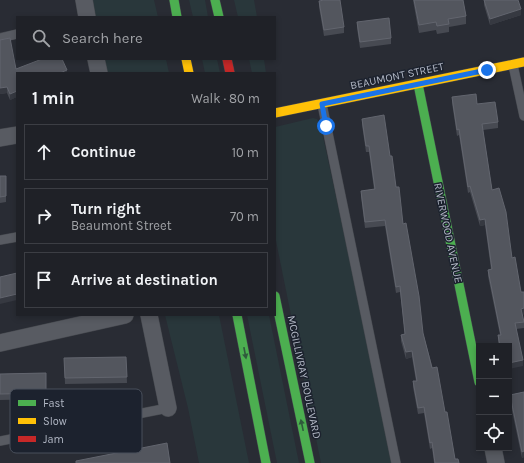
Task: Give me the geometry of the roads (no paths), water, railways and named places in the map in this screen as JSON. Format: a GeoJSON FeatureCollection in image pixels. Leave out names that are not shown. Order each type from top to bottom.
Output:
{"type":"FeatureCollection","features":[{"type":"Feature","properties":{"kind":"street"},"geometry":{"type":"LineString","coordinates":[[84,0],[88,16]]}},
{"type":"Feature","properties":{"kind":"street"},"geometry":{"type":"LineString","coordinates":[[174,0],[177,16]]}},
{"type":"Feature","properties":{"kind":"street"},"geometry":{"type":"LineString","coordinates":[[215,0],[218,16]]}},
{"type":"Feature","properties":{"kind":"street"},"geometry":{"type":"LineString","coordinates":[[96,60],[99,72]]}},
{"type":"Feature","properties":{"kind":"street"},"geometry":{"type":"LineString","coordinates":[[186,60],[189,72]]}},
{"type":"Feature","properties":{"kind":"street"},"geometry":{"type":"LineString","coordinates":[[227,60],[230,72]]}},
{"type":"Feature","properties":{"kind":"street","name":"BEAUMONT STREET"},"geometry":{"type":"LineString","coordinates":[[276,113],[524,62]]}},
{"type":"Feature","properties":{"kind":"street","name":"RIVERWOOD AVENUE"},"geometry":{"type":"LineString","coordinates":[[418,84],[478,379]]}},
{"type":"Feature","properties":{"kind":"street"},"geometry":{"type":"LineString","coordinates":[[0,138],[16,134]]}},
{"type":"Feature","properties":{"kind":"street","name":"MCGILLIVRAY BOULEVARD"},"geometry":{"type":"LineString","coordinates":[[276,301],[310,463]]}},
{"type":"Feature","properties":{"kind":"street"},"geometry":{"type":"LineString","coordinates":[[0,343],[121,316]]}},
{"type":"Feature","properties":{"kind":"street"},"geometry":{"type":"LineString","coordinates":[[149,316],[168,408]]}},
{"type":"Feature","properties":{"kind":"street"},"geometry":{"type":"LineString","coordinates":[[237,316],[266,463]]}},
{"type":"Feature","properties":{"kind":"street"},"geometry":{"type":"LineString","coordinates":[[494,451],[496,463]]}},
{"type":"Feature","properties":{"kind":"lane"},"geometry":{"type":"LineString","coordinates":[[0,38],[16,34]]}},
{"type":"Feature","properties":{"kind":"lane"},"geometry":{"type":"LineString","coordinates":[[514,65],[524,116]]}},
{"type":"Feature","properties":{"kind":"lane"},"geometry":{"type":"LineString","coordinates":[[322,104],[396,463]]}},
{"type":"Feature","properties":{"kind":"lane"},"geometry":{"type":"LineString","coordinates":[[0,240],[16,237]]}},
{"type":"Feature","properties":{"kind":"lane"},"geometry":{"type":"LineString","coordinates":[[142,413],[168,408]]}},
{"type":"Feature","properties":{"kind":"lane"},"geometry":{"type":"LineString","coordinates":[[0,442],[10,440]]}}]}
